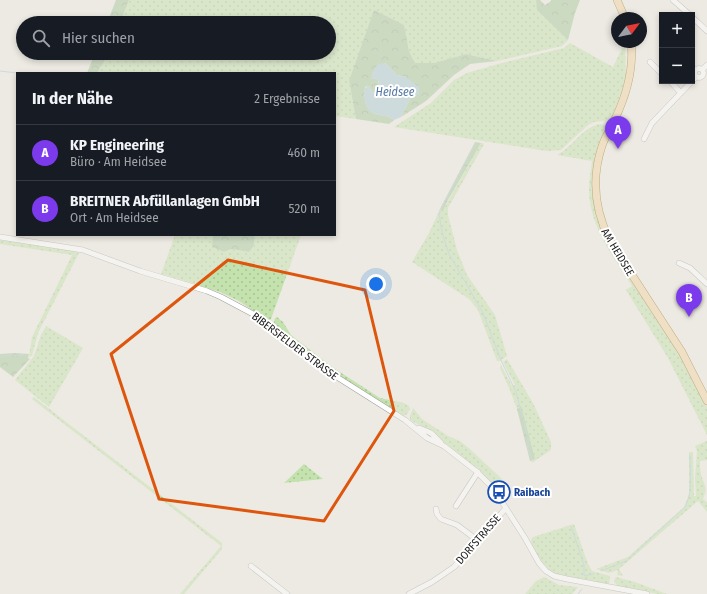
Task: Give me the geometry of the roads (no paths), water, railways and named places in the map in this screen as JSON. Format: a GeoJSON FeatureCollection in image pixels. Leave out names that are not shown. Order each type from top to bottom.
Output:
{"type":"FeatureCollection","features":[{"type":"Feature","properties":{"kind":"main road"},"geometry":{"type":"LineString","coordinates":[[617,0],[622,12]]}},
{"type":"Feature","properties":{"kind":"main road","name":"AM HEIDSEE"},"geometry":{"type":"LineString","coordinates":[[631,48],[632,59],[628,88],[616,118],[602,145],[597,163],[595,185],[598,210],[603,227],[610,241],[682,352],[707,401]]}},
{"type":"Feature","properties":{"kind":"street"},"geometry":{"type":"LineString","coordinates":[[673,0],[687,12]]}},
{"type":"Feature","properties":{"kind":"street"},"geometry":{"type":"LineString","coordinates":[[695,20],[707,31]]}},
{"type":"Feature","properties":{"kind":"street"},"geometry":{"type":"LineString","coordinates":[[650,62],[659,71]]}},
{"type":"Feature","properties":{"kind":"street"},"geometry":{"type":"LineString","coordinates":[[644,139],[652,123],[696,76],[702,77],[704,73],[703,69],[707,65]]}},
{"type":"Feature","properties":{"kind":"street"},"geometry":{"type":"LineString","coordinates":[[673,84],[681,93]]}},
{"type":"Feature","properties":{"kind":"street","name":"BIBERSFELDER STRASSE"},"geometry":{"type":"LineString","coordinates":[[0,237],[83,250],[123,265],[214,294],[253,314],[320,367],[414,426],[431,433],[444,446],[478,472],[490,485],[506,508],[546,572],[554,576],[567,579],[647,594]]}},
{"type":"Feature","properties":{"kind":"street"},"geometry":{"type":"LineString","coordinates":[[679,263],[690,268],[707,284]]}},
{"type":"Feature","properties":{"kind":"street"},"geometry":{"type":"LineString","coordinates":[[456,506],[478,472]]}},
{"type":"Feature","properties":{"kind":"street","name":"DORFSTRASSE"},"geometry":{"type":"LineString","coordinates":[[409,594],[450,571],[506,508]]}},
{"type":"Feature","properties":{"kind":"street"},"geometry":{"type":"LineString","coordinates":[[436,509],[437,514],[441,519],[457,525],[477,540]]}},
{"type":"Feature","properties":{"kind":"street"},"geometry":{"type":"LineString","coordinates":[[251,566],[287,594]]}},
{"type":"Feature","properties":{"kind":"water","name":"Heidsee"},"geometry":{"type":"Polygon","coordinates":[[[385,63],[397,75],[406,77],[419,87],[419,94],[411,97],[401,117],[394,120],[369,110],[365,100],[365,88],[369,86],[372,92],[376,93],[379,86],[378,80],[374,78],[371,79],[372,73],[378,64],[385,63]]]}},
{"type":"Feature","properties":{"kind":"waterway"},"geometry":{"type":"LineString","coordinates":[[0,71],[16,73]]}},
{"type":"Feature","properties":{"kind":"waterway"},"geometry":{"type":"LineString","coordinates":[[475,144],[440,210],[441,226],[449,254],[483,313],[500,358],[516,392],[528,438],[528,449],[532,459]]}},
{"type":"Feature","properties":{"kind":"waterway"},"geometry":{"type":"LineString","coordinates":[[0,356],[24,355]]}},
{"type":"Feature","properties":{"kind":"waterway"},"geometry":{"type":"LineString","coordinates":[[601,571],[626,561],[685,507],[688,501],[690,488],[690,455]]}},
{"type":"Feature","properties":{"kind":"waterway"},"geometry":{"type":"LineString","coordinates":[[571,526],[584,565],[584,576],[594,574]]}},
{"type":"Feature","properties":{"kind":"waterway"},"geometry":{"type":"LineString","coordinates":[[578,594],[582,589]]}},
{"type":"Feature","properties":{"kind":"place","name":"KP Engineering"},"geometry":{"type":"Point","coordinates":[618,149]}},
{"type":"Feature","properties":{"kind":"place","name":"BREITNER Abfüllanlagen GmbH"},"geometry":{"type":"Point","coordinates":[689,317]}},
{"type":"Feature","properties":{"kind":"place","name":"Raibach"},"geometry":{"type":"Point","coordinates":[499,492]}}]}
